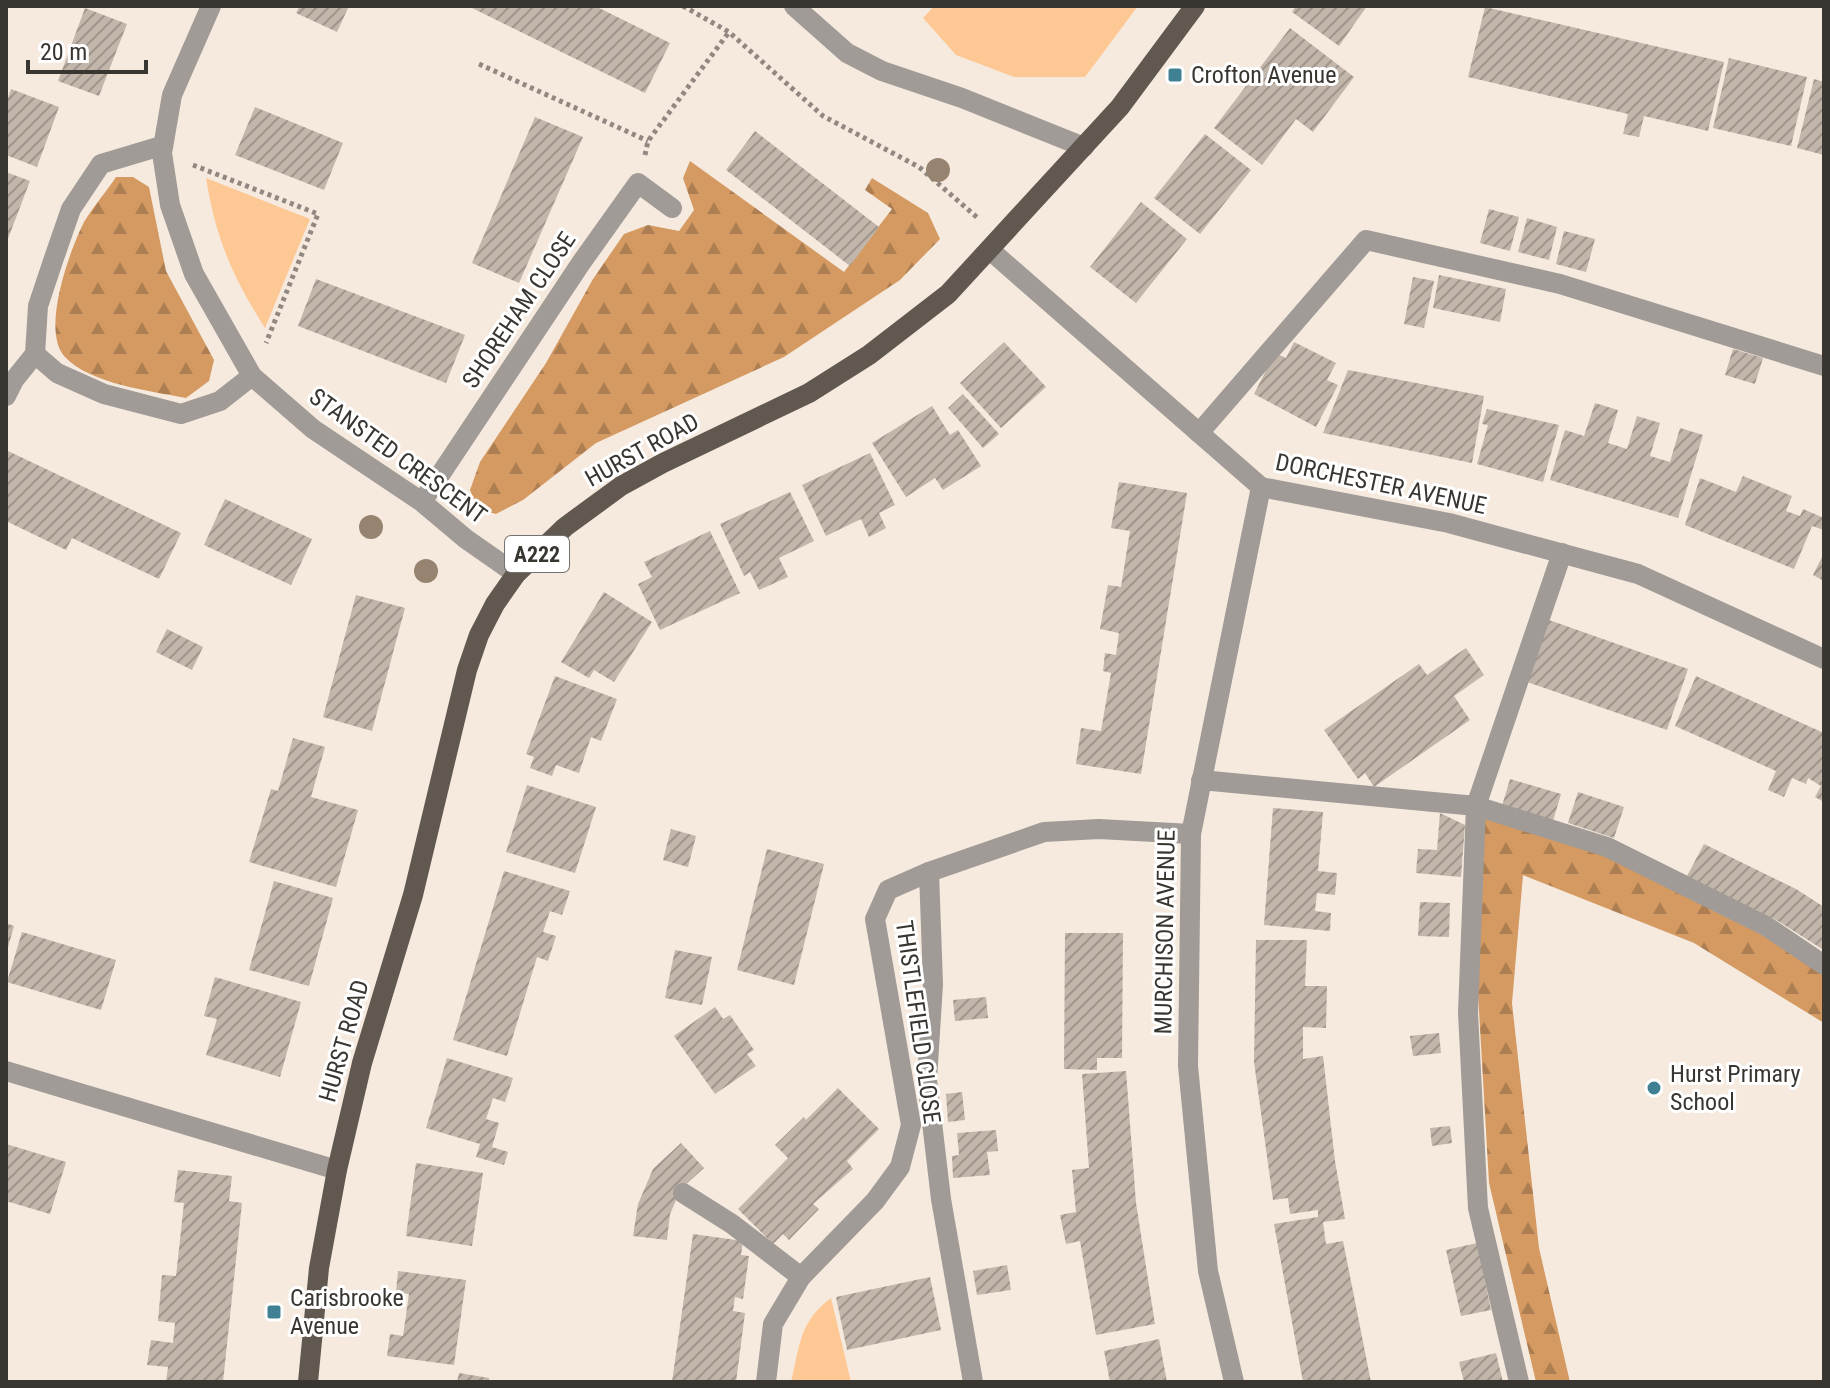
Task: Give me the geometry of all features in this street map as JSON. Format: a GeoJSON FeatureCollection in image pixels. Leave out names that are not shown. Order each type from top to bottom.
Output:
{"type":"FeatureCollection","features":[{"type":"Feature","properties":{"kind":"main road","name":"HURST ROAD"},"geometry":{"type":"LineString","coordinates":[[308,1382],[319,1268],[337,1170],[362,1063],[413,895],[467,670],[479,635],[495,604],[516,574],[565,527],[621,486],[809,393],[869,355],[948,294],[1084,147],[1151,69],[1195,6]]}},
{"type":"Feature","properties":{"kind":"street","name":"STANSTED CRESCENT"},"geometry":{"type":"LineString","coordinates":[[211,6],[172,95],[161,150],[170,205],[194,274],[252,376],[313,429],[422,502],[466,539],[516,574]]}},
{"type":"Feature","properties":{"kind":"street"},"geometry":{"type":"LineString","coordinates":[[794,6],[847,53],[882,71],[962,98],[1084,147]]}},
{"type":"Feature","properties":{"kind":"street"},"geometry":{"type":"LineString","coordinates":[[6,396],[14,380],[35,354],[38,306],[71,209],[101,164],[161,150]]}},
{"type":"Feature","properties":{"kind":"street","name":"SHOREHAM CLOSE"},"geometry":{"type":"LineString","coordinates":[[422,502],[638,183],[672,208]]}},
{"type":"Feature","properties":{"kind":"street"},"geometry":{"type":"LineString","coordinates":[[1199,433],[1366,240],[1560,284],[1824,366]]}},
{"type":"Feature","properties":{"kind":"street","name":"DORCHESTER AVENUE"},"geometry":{"type":"LineString","coordinates":[[996,244],[1261,487],[1449,523],[1638,574],[1824,659]]}},
{"type":"Feature","properties":{"kind":"street"},"geometry":{"type":"LineString","coordinates":[[35,354],[57,373],[104,394],[181,414],[220,401],[252,376]]}},
{"type":"Feature","properties":{"kind":"street","name":"MURCHISON AVENUE"},"geometry":{"type":"LineString","coordinates":[[1234,1382],[1208,1271],[1188,1066],[1191,834],[1261,487]]}},
{"type":"Feature","properties":{"kind":"street"},"geometry":{"type":"LineString","coordinates":[[1519,1382],[1478,1208],[1468,1013],[1476,806],[1562,553]]}},
{"type":"Feature","properties":{"kind":"street"},"geometry":{"type":"LineString","coordinates":[[1201,780],[1476,806],[1607,847],[1766,926],[1824,965]]}},
{"type":"Feature","properties":{"kind":"street","name":"THISTLEFIELD CLOSE"},"geometry":{"type":"LineString","coordinates":[[766,1382],[773,1324],[801,1277],[875,1201],[900,1167],[911,1125],[875,919],[888,890],[929,872],[1044,832],[1099,829],[1191,834]]}},
{"type":"Feature","properties":{"kind":"street"},"geometry":{"type":"LineString","coordinates":[[929,872],[933,984],[927,1080],[941,1199],[973,1382]]}},
{"type":"Feature","properties":{"kind":"street"},"geometry":{"type":"LineString","coordinates":[[6,1071],[337,1170]]}},
{"type":"Feature","properties":{"kind":"street"},"geometry":{"type":"LineString","coordinates":[[683,1193],[732,1224],[801,1277]]}},
{"type":"Feature","properties":{"kind":"path"},"geometry":{"type":"LineString","coordinates":[[683,6],[729,32],[823,116],[919,167],[996,244]]}},
{"type":"Feature","properties":{"kind":"path"},"geometry":{"type":"LineString","coordinates":[[479,64],[648,141],[729,32]]}},
{"type":"Feature","properties":{"kind":"path"},"geometry":{"type":"LineString","coordinates":[[161,150],[318,214],[252,376]]}},
{"type":"Feature","properties":{"kind":"shaded area"},"geometry":{"type":"Polygon","coordinates":[[[934,6],[1138,6],[1085,77],[1014,77],[956,55],[923,18],[934,6]]]}},
{"type":"Feature","properties":{"kind":"shaded area"},"geometry":{"type":"Polygon","coordinates":[[[206,178],[310,219],[265,328],[227,256],[206,178]]]}},
{"type":"Feature","properties":{"kind":"shaded area"},"geometry":{"type":"Polygon","coordinates":[[[831,1298],[851,1382],[791,1382],[802,1335],[820,1307],[831,1298]]]}},
{"type":"Feature","properties":{"kind":"green space"},"geometry":{"type":"Polygon","coordinates":[[[690,161],[844,272],[892,209],[865,190],[872,178],[928,213],[940,239],[900,280],[784,357],[596,443],[523,500],[496,514],[478,509],[470,490],[480,462],[546,363],[593,279],[624,234],[648,225],[679,231],[694,210],[683,178],[690,161]]]}},
{"type":"Feature","properties":{"kind":"green space"},"geometry":{"type":"Polygon","coordinates":[[[116,177],[133,177],[149,187],[166,271],[214,360],[209,381],[186,398],[122,385],[90,374],[65,357],[58,345],[56,310],[65,270],[84,222],[116,177]]]}},
{"type":"Feature","properties":{"kind":"green space"},"geometry":{"type":"Polygon","coordinates":[[[1484,815],[1579,844],[1739,920],[1824,975],[1824,1023],[1694,943],[1523,875],[1512,1003],[1539,1248],[1570,1382],[1536,1382],[1489,1183],[1478,993],[1484,815]]]}},
{"type":"Feature","properties":{"kind":"building"},"geometry":{"type":"Polygon","coordinates":[[[300,6],[349,6],[337,32],[296,13],[300,6]]]}},
{"type":"Feature","properties":{"kind":"building"},"geometry":{"type":"Polygon","coordinates":[[[468,6],[595,6],[670,43],[645,93],[468,6]]]}},
{"type":"Feature","properties":{"kind":"building"},"geometry":{"type":"Polygon","coordinates":[[[1296,6],[1367,6],[1339,46],[1292,12],[1296,6]]]}},
{"type":"Feature","properties":{"kind":"building"},"geometry":{"type":"Polygon","coordinates":[[[1485,7],[1724,62],[1708,131],[1644,116],[1639,137],[1623,134],[1628,114],[1468,77],[1485,7]]]}},
{"type":"Feature","properties":{"kind":"building"},"geometry":{"type":"Polygon","coordinates":[[[85,8],[127,24],[99,96],[58,81],[85,8]]]}},
{"type":"Feature","properties":{"kind":"building"},"geometry":{"type":"Polygon","coordinates":[[[1290,28],[1354,77],[1313,132],[1296,119],[1262,165],[1214,128],[1290,28]]]}},
{"type":"Feature","properties":{"kind":"building"},"geometry":{"type":"Polygon","coordinates":[[[1729,58],[1807,77],[1791,146],[1713,128],[1729,58]]]}},
{"type":"Feature","properties":{"kind":"building"},"geometry":{"type":"Polygon","coordinates":[[[1814,79],[1824,82],[1824,155],[1797,148],[1814,79]]]}},
{"type":"Feature","properties":{"kind":"building"},"geometry":{"type":"Polygon","coordinates":[[[11,89],[59,107],[37,167],[6,155],[6,104],[11,89]]]}},
{"type":"Feature","properties":{"kind":"building"},"geometry":{"type":"Polygon","coordinates":[[[255,107],[343,143],[324,190],[235,155],[255,107]]]}},
{"type":"Feature","properties":{"kind":"building"},"geometry":{"type":"Polygon","coordinates":[[[535,117],[583,137],[519,283],[472,263],[535,117]]]}},
{"type":"Feature","properties":{"kind":"building"},"geometry":{"type":"Polygon","coordinates":[[[755,131],[879,227],[850,266],[726,170],[755,131]]]}},
{"type":"Feature","properties":{"kind":"building"},"geometry":{"type":"Polygon","coordinates":[[[1205,134],[1251,170],[1200,234],[1154,198],[1205,134]]]}},
{"type":"Feature","properties":{"kind":"building"},"geometry":{"type":"Polygon","coordinates":[[[6,172],[30,181],[6,244],[6,172]]]}},
{"type":"Feature","properties":{"kind":"building"},"geometry":{"type":"Polygon","coordinates":[[[1141,202],[1187,239],[1136,303],[1090,267],[1141,202]]]}},
{"type":"Feature","properties":{"kind":"building"},"geometry":{"type":"Polygon","coordinates":[[[1489,209],[1519,217],[1510,251],[1480,243],[1489,209]]]}},
{"type":"Feature","properties":{"kind":"building"},"geometry":{"type":"Polygon","coordinates":[[[1527,218],[1557,227],[1549,260],[1518,252],[1527,218]]]}},
{"type":"Feature","properties":{"kind":"building"},"geometry":{"type":"Polygon","coordinates":[[[1564,231],[1595,239],[1586,272],[1556,264],[1564,231]]]}},
{"type":"Feature","properties":{"kind":"building"},"geometry":{"type":"Polygon","coordinates":[[[1439,275],[1506,289],[1500,322],[1433,308],[1439,275]]]}},
{"type":"Feature","properties":{"kind":"building"},"geometry":{"type":"Polygon","coordinates":[[[1413,277],[1434,281],[1424,328],[1404,324],[1413,277]]]}},
{"type":"Feature","properties":{"kind":"building"},"geometry":{"type":"Polygon","coordinates":[[[316,279],[465,335],[446,383],[298,326],[316,279]]]}},
{"type":"Feature","properties":{"kind":"building"},"geometry":{"type":"Polygon","coordinates":[[[1004,342],[1046,387],[1001,428],[960,383],[1004,342]]]}},
{"type":"Feature","properties":{"kind":"building"},"geometry":{"type":"Polygon","coordinates":[[[1294,342],[1336,363],[1327,380],[1338,385],[1316,427],[1254,394],[1275,353],[1286,358],[1294,342]]]}},
{"type":"Feature","properties":{"kind":"building"},"geometry":{"type":"Polygon","coordinates":[[[1733,349],[1763,358],[1755,384],[1725,375],[1733,349]]]}},
{"type":"Feature","properties":{"kind":"building"},"geometry":{"type":"Polygon","coordinates":[[[1348,370],[1484,396],[1472,463],[1323,433],[1348,370]]]}},
{"type":"Feature","properties":{"kind":"building"},"geometry":{"type":"Polygon","coordinates":[[[963,394],[999,434],[983,448],[948,408],[963,394]]]}},
{"type":"Feature","properties":{"kind":"building"},"geometry":{"type":"Polygon","coordinates":[[[1595,403],[1618,410],[1608,443],[1627,449],[1637,416],[1660,423],[1650,456],[1670,462],[1680,428],[1703,435],[1678,518],[1550,480],[1565,430],[1584,436],[1595,403]]]}},
{"type":"Feature","properties":{"kind":"building"},"geometry":{"type":"Polygon","coordinates":[[[932,406],[950,435],[958,430],[981,466],[943,490],[935,478],[906,497],[872,443],[932,406]]]}},
{"type":"Feature","properties":{"kind":"building"},"geometry":{"type":"Polygon","coordinates":[[[1487,409],[1559,425],[1543,482],[1477,464],[1488,425],[1482,424],[1487,409]]]}},
{"type":"Feature","properties":{"kind":"building"},"geometry":{"type":"Polygon","coordinates":[[[8,451],[181,533],[159,579],[72,538],[66,550],[6,521],[8,451]]]}},
{"type":"Feature","properties":{"kind":"building"},"geometry":{"type":"Polygon","coordinates":[[[870,453],[895,505],[879,513],[886,528],[869,537],[861,519],[826,536],[802,485],[870,453]]]}},
{"type":"Feature","properties":{"kind":"building"},"geometry":{"type":"Polygon","coordinates":[[[1743,476],[1792,496],[1786,511],[1800,516],[1803,509],[1824,518],[1824,530],[1812,526],[1794,569],[1685,525],[1700,478],[1736,492],[1743,476]]]}},
{"type":"Feature","properties":{"kind":"building"},"geometry":{"type":"Polygon","coordinates":[[[1119,482],[1187,493],[1141,774],[1076,764],[1081,728],[1101,731],[1111,673],[1103,671],[1105,653],[1116,655],[1119,633],[1100,629],[1108,585],[1121,587],[1130,531],[1111,528],[1119,482]]]}},
{"type":"Feature","properties":{"kind":"building"},"geometry":{"type":"Polygon","coordinates":[[[790,492],[814,541],[779,558],[788,577],[759,590],[750,572],[744,576],[720,524],[790,492]]]}},
{"type":"Feature","properties":{"kind":"building"},"geometry":{"type":"Polygon","coordinates":[[[225,499],[312,539],[291,585],[204,545],[225,499]]]}},
{"type":"Feature","properties":{"kind":"building"},"geometry":{"type":"Polygon","coordinates":[[[710,531],[740,593],[660,630],[638,584],[652,577],[644,562],[710,531]]]}},
{"type":"Feature","properties":{"kind":"building"},"geometry":{"type":"Polygon","coordinates":[[[1824,553],[1824,581],[1813,575],[1824,553]]]}},
{"type":"Feature","properties":{"kind":"building"},"geometry":{"type":"Polygon","coordinates":[[[604,592],[652,622],[614,682],[594,670],[589,678],[561,662],[604,592]]]}},
{"type":"Feature","properties":{"kind":"building"},"geometry":{"type":"Polygon","coordinates":[[[356,595],[405,608],[372,731],[323,717],[356,595]]]}},
{"type":"Feature","properties":{"kind":"building"},"geometry":{"type":"Polygon","coordinates":[[[1549,620],[1688,669],[1667,730],[1527,682],[1549,620]]]}},
{"type":"Feature","properties":{"kind":"building"},"geometry":{"type":"Polygon","coordinates":[[[167,629],[203,647],[192,670],[156,652],[167,629]]]}},
{"type":"Feature","properties":{"kind":"building"},"geometry":{"type":"Polygon","coordinates":[[[1466,648],[1484,675],[1454,696],[1470,720],[1374,787],[1365,773],[1358,779],[1324,730],[1419,664],[1427,675],[1466,648]]]}},
{"type":"Feature","properties":{"kind":"building"},"geometry":{"type":"Polygon","coordinates":[[[555,676],[617,699],[601,741],[591,737],[579,773],[556,765],[552,776],[530,768],[534,757],[526,754],[555,676]]]}},
{"type":"Feature","properties":{"kind":"building"},"geometry":{"type":"Polygon","coordinates":[[[1696,676],[1824,733],[1824,802],[1815,797],[1821,786],[1808,778],[1806,784],[1792,778],[1784,797],[1768,790],[1776,771],[1675,726],[1696,676]]]}},
{"type":"Feature","properties":{"kind":"building"},"geometry":{"type":"Polygon","coordinates":[[[293,738],[325,747],[311,797],[358,810],[336,887],[249,862],[271,789],[278,791],[293,738]]]}},
{"type":"Feature","properties":{"kind":"building"},"geometry":{"type":"Polygon","coordinates":[[[1510,779],[1561,794],[1553,821],[1502,806],[1510,779]]]}},
{"type":"Feature","properties":{"kind":"building"},"geometry":{"type":"Polygon","coordinates":[[[527,785],[596,807],[575,873],[506,852],[527,785]]]}},
{"type":"Feature","properties":{"kind":"building"},"geometry":{"type":"Polygon","coordinates":[[[1578,792],[1624,807],[1614,838],[1568,823],[1578,792]]]}},
{"type":"Feature","properties":{"kind":"building"},"geometry":{"type":"Polygon","coordinates":[[[1273,808],[1323,812],[1318,871],[1337,873],[1335,895],[1317,893],[1315,911],[1331,913],[1330,931],[1264,925],[1273,808]]]}},
{"type":"Feature","properties":{"kind":"building"},"geometry":{"type":"Polygon","coordinates":[[[1440,813],[1465,825],[1461,877],[1416,873],[1418,849],[1437,850],[1440,813]]]}},
{"type":"Feature","properties":{"kind":"building"},"geometry":{"type":"Polygon","coordinates":[[[671,829],[696,836],[688,867],[663,860],[671,829]]]}},
{"type":"Feature","properties":{"kind":"building"},"geometry":{"type":"Polygon","coordinates":[[[1704,844],[1796,889],[1824,907],[1822,949],[1778,921],[1687,876],[1704,844]]]}},
{"type":"Feature","properties":{"kind":"building"},"geometry":{"type":"Polygon","coordinates":[[[767,849],[824,864],[794,985],[737,970],[767,849]]]}},
{"type":"Feature","properties":{"kind":"building"},"geometry":{"type":"Polygon","coordinates":[[[504,871],[570,891],[562,915],[550,911],[543,932],[556,936],[548,961],[537,957],[507,1056],[453,1040],[504,871]]]}},
{"type":"Feature","properties":{"kind":"building"},"geometry":{"type":"Polygon","coordinates":[[[274,881],[333,898],[309,986],[249,970],[274,881]]]}},
{"type":"Feature","properties":{"kind":"building"},"geometry":{"type":"Polygon","coordinates":[[[1420,902],[1450,903],[1449,937],[1418,936],[1420,902]]]}},
{"type":"Feature","properties":{"kind":"building"},"geometry":{"type":"Polygon","coordinates":[[[6,923],[14,926],[7,951],[6,951],[6,923]]]}},
{"type":"Feature","properties":{"kind":"building"},"geometry":{"type":"Polygon","coordinates":[[[22,932],[116,960],[101,1010],[7,982],[22,932]]]}},
{"type":"Feature","properties":{"kind":"building"},"geometry":{"type":"Polygon","coordinates":[[[1065,933],[1123,933],[1122,1058],[1097,1058],[1097,1070],[1064,1069],[1065,933]]]}},
{"type":"Feature","properties":{"kind":"building"},"geometry":{"type":"Polygon","coordinates":[[[1256,940],[1307,940],[1305,986],[1327,986],[1326,1028],[1303,1027],[1303,1059],[1323,1056],[1345,1219],[1323,1222],[1326,1244],[1343,1241],[1371,1382],[1303,1382],[1274,1224],[1318,1217],[1318,1210],[1290,1214],[1288,1198],[1273,1200],[1254,1062],[1256,940]]]}},
{"type":"Feature","properties":{"kind":"building"},"geometry":{"type":"Polygon","coordinates":[[[675,950],[712,957],[702,1005],[665,998],[675,950]]]}},
{"type":"Feature","properties":{"kind":"building"},"geometry":{"type":"Polygon","coordinates":[[[215,977],[301,1002],[280,1077],[206,1055],[217,1019],[204,1016],[215,977]]]}},
{"type":"Feature","properties":{"kind":"building"},"geometry":{"type":"Polygon","coordinates":[[[986,997],[988,1018],[955,1021],[953,1000],[986,997]]]}},
{"type":"Feature","properties":{"kind":"building"},"geometry":{"type":"Polygon","coordinates":[[[715,1007],[723,1019],[730,1015],[754,1050],[747,1054],[756,1066],[715,1094],[674,1036],[715,1007]]]}},
{"type":"Feature","properties":{"kind":"building"},"geometry":{"type":"Polygon","coordinates":[[[1439,1033],[1441,1053],[1413,1056],[1410,1036],[1439,1033]]]}},
{"type":"Feature","properties":{"kind":"building"},"geometry":{"type":"Polygon","coordinates":[[[447,1058],[513,1078],[505,1102],[493,1098],[486,1119],[499,1123],[492,1147],[508,1152],[504,1165],[476,1157],[480,1144],[426,1128],[447,1058]]]}},
{"type":"Feature","properties":{"kind":"building"},"geometry":{"type":"Polygon","coordinates":[[[1126,1071],[1136,1203],[1155,1324],[1096,1335],[1080,1241],[1066,1244],[1060,1215],[1076,1212],[1072,1170],[1089,1168],[1082,1074],[1126,1071]]]}},
{"type":"Feature","properties":{"kind":"building"},"geometry":{"type":"Polygon","coordinates":[[[838,1088],[879,1129],[847,1161],[853,1169],[813,1204],[819,1209],[789,1240],[783,1234],[773,1244],[738,1209],[788,1158],[775,1145],[838,1088]]]}},
{"type":"Feature","properties":{"kind":"building"},"geometry":{"type":"Polygon","coordinates":[[[962,1092],[965,1120],[948,1122],[946,1094],[962,1092]]]}},
{"type":"Feature","properties":{"kind":"building"},"geometry":{"type":"Polygon","coordinates":[[[1450,1126],[1452,1143],[1432,1146],[1430,1128],[1450,1126]]]}},
{"type":"Feature","properties":{"kind":"building"},"geometry":{"type":"Polygon","coordinates":[[[996,1130],[998,1151],[987,1152],[990,1175],[953,1178],[952,1156],[959,1155],[957,1133],[996,1130]]]}},
{"type":"Feature","properties":{"kind":"building"},"geometry":{"type":"Polygon","coordinates":[[[681,1143],[704,1168],[681,1189],[670,1214],[667,1240],[633,1236],[638,1204],[653,1169],[681,1143]]]}},
{"type":"Feature","properties":{"kind":"building"},"geometry":{"type":"Polygon","coordinates":[[[6,1144],[66,1162],[50,1214],[6,1201],[6,1144]]]}},
{"type":"Feature","properties":{"kind":"building"},"geometry":{"type":"Polygon","coordinates":[[[416,1163],[483,1173],[472,1246],[406,1236],[416,1163]]]}},
{"type":"Feature","properties":{"kind":"building"},"geometry":{"type":"Polygon","coordinates":[[[178,1170],[232,1176],[229,1201],[242,1203],[223,1382],[166,1382],[168,1367],[147,1365],[151,1340],[173,1343],[175,1323],[158,1321],[162,1275],[176,1276],[184,1203],[174,1202],[178,1170]]]}},
{"type":"Feature","properties":{"kind":"building"},"geometry":{"type":"Polygon","coordinates":[[[693,1234],[743,1241],[741,1255],[749,1256],[743,1299],[735,1297],[733,1311],[745,1313],[736,1382],[672,1382],[693,1234]]]}},
{"type":"Feature","properties":{"kind":"building"},"geometry":{"type":"Polygon","coordinates":[[[1477,1243],[1491,1310],[1461,1316],[1446,1250],[1477,1243]]]}},
{"type":"Feature","properties":{"kind":"building"},"geometry":{"type":"Polygon","coordinates":[[[1007,1265],[1011,1290],[977,1295],[973,1271],[1007,1265]]]}},
{"type":"Feature","properties":{"kind":"building"},"geometry":{"type":"Polygon","coordinates":[[[398,1271],[466,1280],[454,1365],[387,1356],[390,1334],[403,1336],[409,1294],[396,1292],[398,1271]]]}},
{"type":"Feature","properties":{"kind":"building"},"geometry":{"type":"Polygon","coordinates":[[[930,1277],[941,1330],[847,1350],[836,1297],[930,1277]]]}},
{"type":"Feature","properties":{"kind":"building"},"geometry":{"type":"Polygon","coordinates":[[[1159,1339],[1167,1382],[1110,1382],[1104,1351],[1159,1339]]]}},
{"type":"Feature","properties":{"kind":"building"},"geometry":{"type":"Polygon","coordinates":[[[1496,1353],[1503,1382],[1464,1382],[1459,1362],[1496,1353]]]}},
{"type":"Feature","properties":{"kind":"building"},"geometry":{"type":"Polygon","coordinates":[[[459,1373],[489,1378],[489,1382],[457,1382],[459,1373]]]}},
{"type":"Feature","properties":{"kind":"place","name":"Crofton Avenue"},"geometry":{"type":"Point","coordinates":[1175,75]}},
{"type":"Feature","properties":{"kind":"place","name":"Hurst Primary School"},"geometry":{"type":"Point","coordinates":[1654,1088]}},
{"type":"Feature","properties":{"kind":"place","name":"Carisbrooke Avenue"},"geometry":{"type":"Point","coordinates":[274,1312]}}]}
